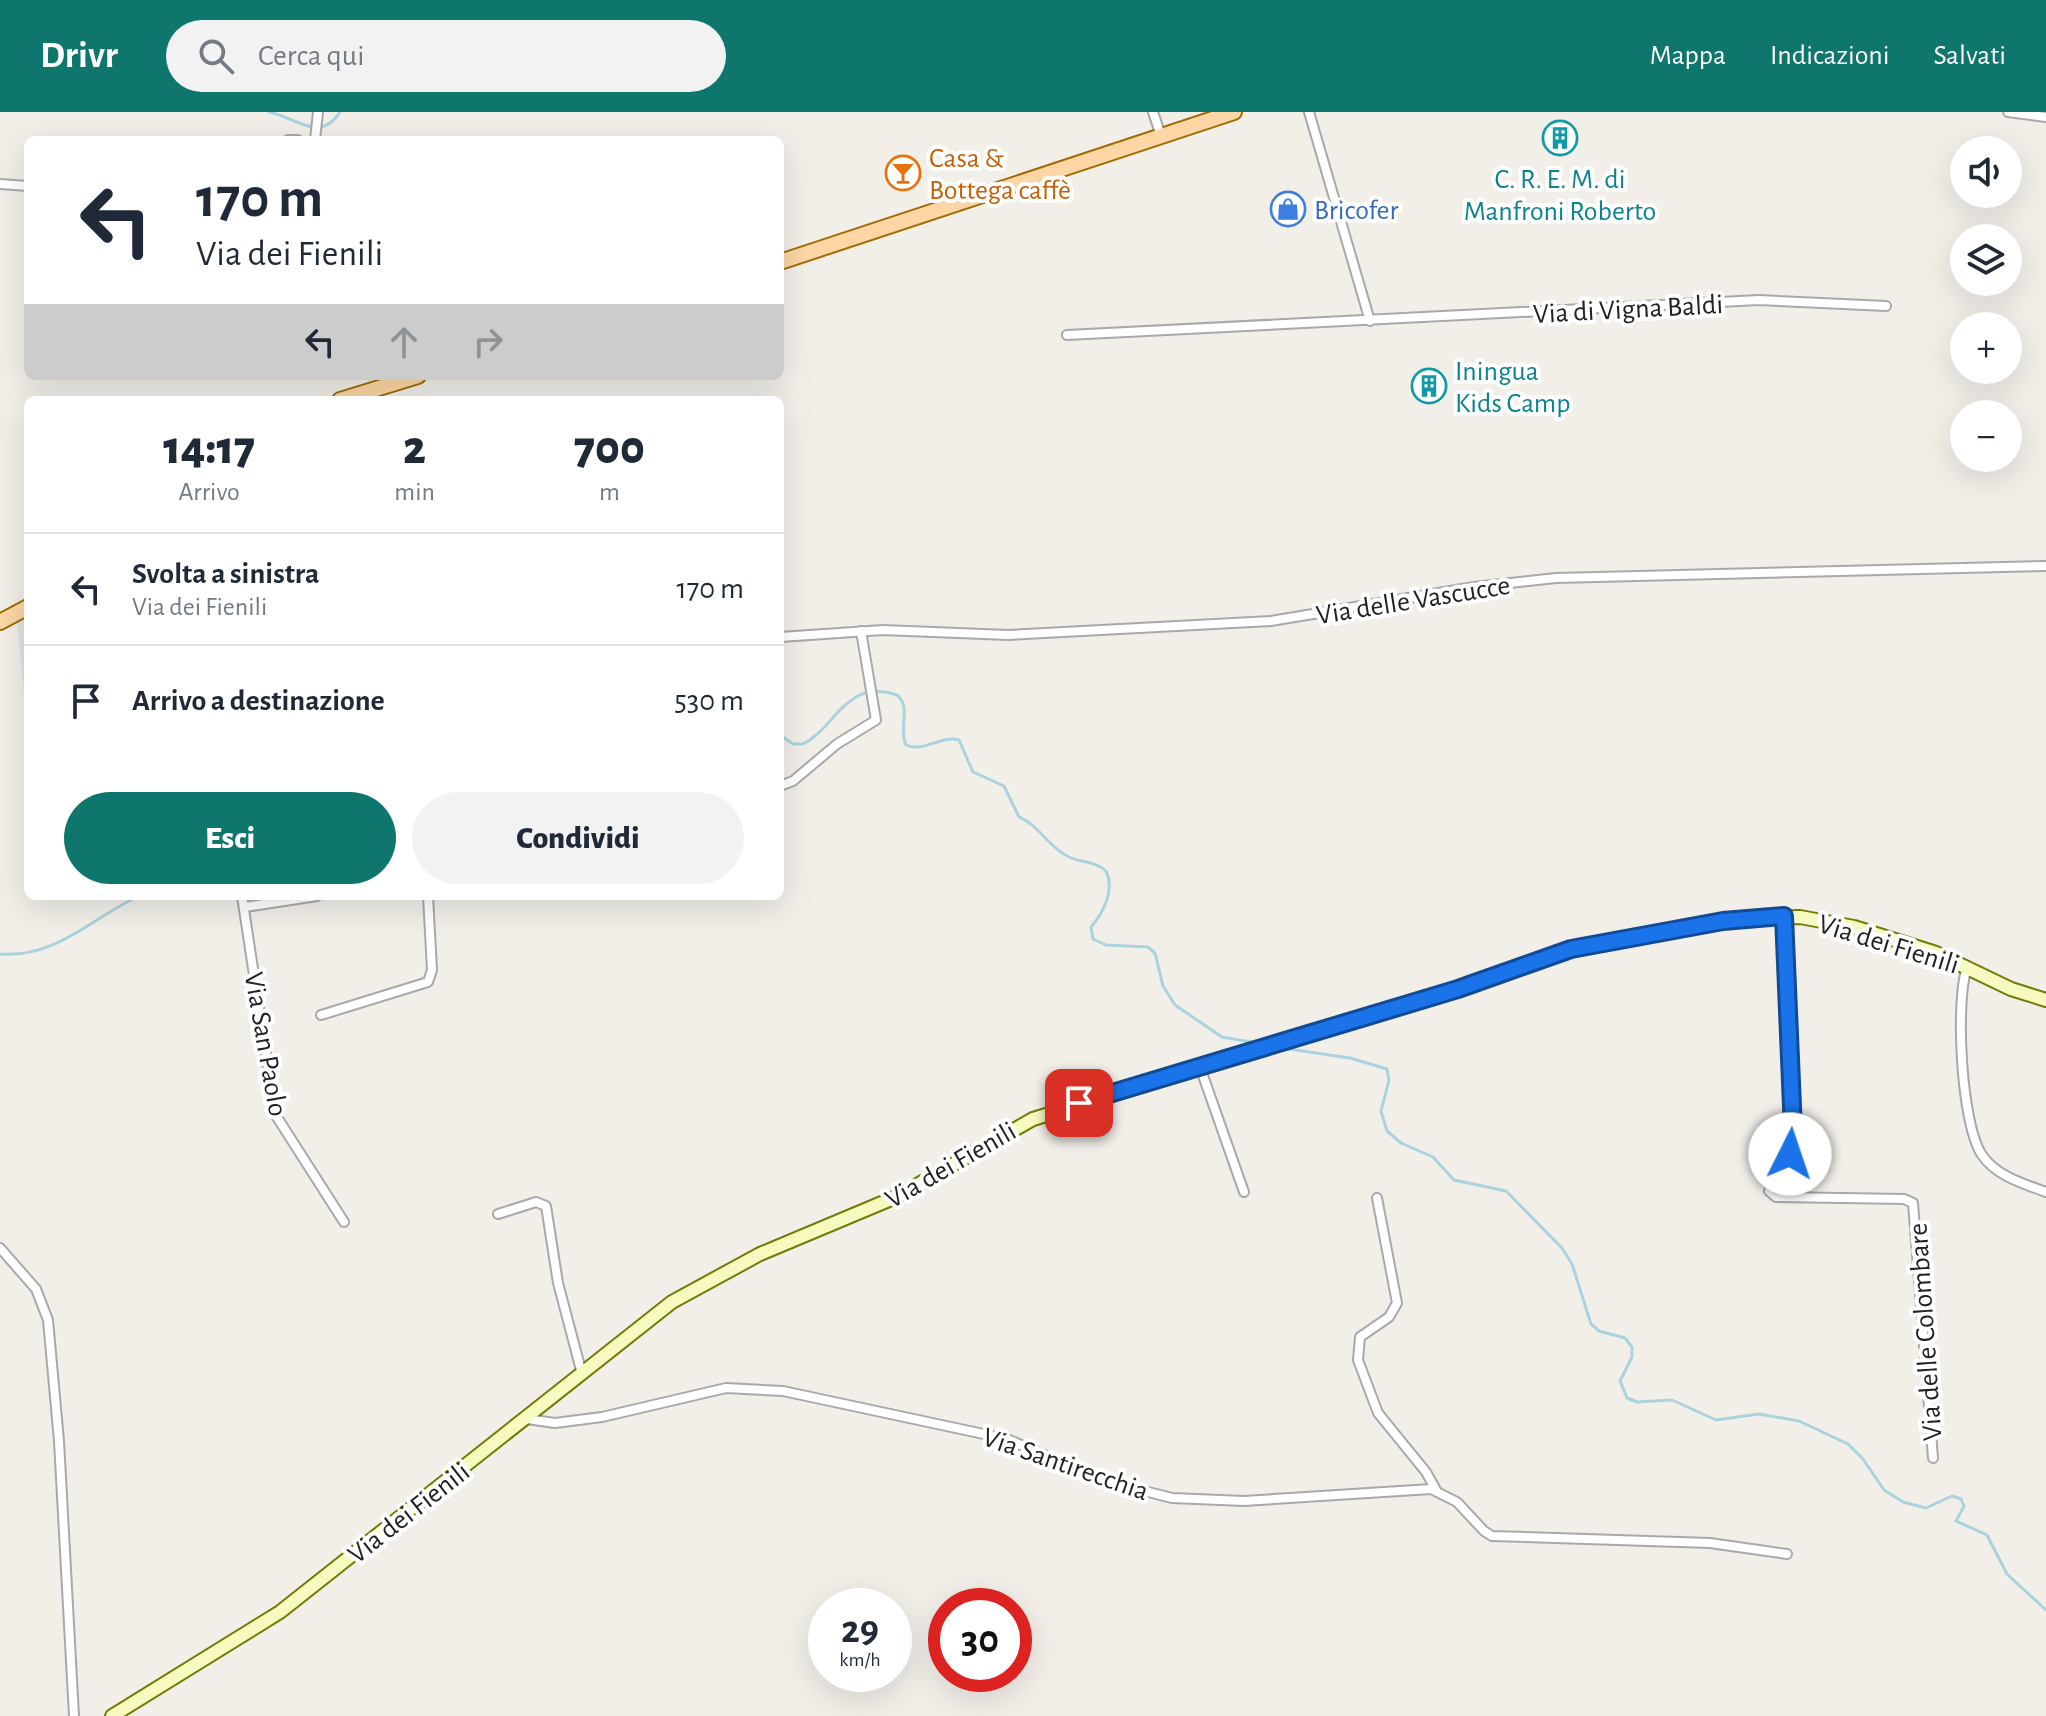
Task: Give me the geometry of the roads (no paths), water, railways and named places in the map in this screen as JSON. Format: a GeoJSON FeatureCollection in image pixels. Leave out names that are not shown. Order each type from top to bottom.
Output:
{"type":"FeatureCollection","features":[{"type":"Feature","properties":{"kind":"main road"},"geometry":{"type":"LineString","coordinates":[[784,261],[1234,112]]}},
{"type":"Feature","properties":{"kind":"main road"},"geometry":{"type":"LineString","coordinates":[[349,396],[383,381]]}},
{"type":"Feature","properties":{"kind":"main road"},"geometry":{"type":"LineString","coordinates":[[0,622],[24,609]]}},
{"type":"Feature","properties":{"kind":"street"},"geometry":{"type":"LineString","coordinates":[[316,136],[318,112]]}},
{"type":"Feature","properties":{"kind":"street"},"geometry":{"type":"LineString","coordinates":[[1153,112],[1161,136]]}},
{"type":"Feature","properties":{"kind":"street"},"geometry":{"type":"LineString","coordinates":[[1309,112],[1370,321]]}},
{"type":"Feature","properties":{"kind":"street"},"geometry":{"type":"LineString","coordinates":[[2008,112],[2046,117]]}},
{"type":"Feature","properties":{"kind":"street"},"geometry":{"type":"LineString","coordinates":[[0,184],[24,186]]}},
{"type":"Feature","properties":{"kind":"street","name":"Via di Vigna Baldi"},"geometry":{"type":"LineString","coordinates":[[1067,335],[1759,300],[1886,306]]}},
{"type":"Feature","properties":{"kind":"street","name":"Via delle Vascucce"},"geometry":{"type":"LineString","coordinates":[[784,637],[861,631],[1003,635],[1277,620],[1485,585],[1556,578],[2046,566]]}},
{"type":"Feature","properties":{"kind":"street"},"geometry":{"type":"LineString","coordinates":[[784,784],[793,781],[837,744],[874,723],[875,705],[861,631]]}},
{"type":"Feature","properties":{"kind":"street","name":"Via San Paolo"},"geometry":{"type":"LineString","coordinates":[[243,900],[275,1114],[344,1222]]}},
{"type":"Feature","properties":{"kind":"street"},"geometry":{"type":"LineString","coordinates":[[245,907],[291,900]]}},
{"type":"Feature","properties":{"kind":"street"},"geometry":{"type":"LineString","coordinates":[[321,1015],[428,982],[432,970],[428,900]]}},
{"type":"Feature","properties":{"kind":"street","name":"Via dei Fienili"},"geometry":{"type":"LineString","coordinates":[[112,1716],[267,1622],[689,1291],[765,1252],[890,1200],[1023,1123],[1296,1035],[1458,989],[1571,949],[1723,921],[1784,916],[1844,924],[1930,951],[2005,987],[2046,1000]]}},
{"type":"Feature","properties":{"kind":"street","name":"Via delle Colombare"},"geometry":{"type":"LineString","coordinates":[[1784,916],[1793,1138],[1790,1154],[1769,1191],[1776,1197],[1904,1199],[1913,1203],[1933,1458]]}},
{"type":"Feature","properties":{"kind":"street"},"geometry":{"type":"LineString","coordinates":[[1967,967],[1959,1011],[1976,1143],[1997,1169],[2046,1192]]}},
{"type":"Feature","properties":{"kind":"street"},"geometry":{"type":"LineString","coordinates":[[1200,1067],[1244,1192]]}},
{"type":"Feature","properties":{"kind":"street"},"geometry":{"type":"LineString","coordinates":[[1377,1198],[1397,1303],[1389,1317],[1360,1337],[1358,1360],[1380,1418],[1426,1472],[1436,1490],[1461,1505],[1492,1536],[1710,1543],[1787,1554]]}},
{"type":"Feature","properties":{"kind":"street"},"geometry":{"type":"LineString","coordinates":[[498,1214],[536,1202],[546,1206],[560,1291],[582,1374]]}},
{"type":"Feature","properties":{"kind":"street"},"geometry":{"type":"LineString","coordinates":[[0,1248],[36,1289],[48,1320],[74,1716]]}},
{"type":"Feature","properties":{"kind":"street","name":"Via Santirecchia"},"geometry":{"type":"LineString","coordinates":[[527,1419],[568,1422],[722,1389],[777,1390],[1007,1439],[1105,1481],[1178,1499],[1244,1501],[1417,1488],[1436,1490]]}},
{"type":"Feature","properties":{"kind":"waterway"},"geometry":{"type":"LineString","coordinates":[[269,112],[316,127],[324,126],[340,112]]}},
{"type":"Feature","properties":{"kind":"waterway"},"geometry":{"type":"LineString","coordinates":[[784,738],[793,744],[803,744],[843,707],[865,693],[897,695],[904,705],[906,745],[919,747],[945,740],[959,740],[973,772],[1004,786],[1019,817],[1062,853],[1106,871],[1109,893],[1091,927],[1093,939],[1106,945],[1148,947],[1155,953],[1163,986],[1175,1005],[1222,1037],[1263,1044]]}},
{"type":"Feature","properties":{"kind":"waterway"},"geometry":{"type":"LineString","coordinates":[[0,954],[39,950],[73,935],[131,900]]}},
{"type":"Feature","properties":{"kind":"waterway"},"geometry":{"type":"LineString","coordinates":[[1282,1048],[1350,1058],[1387,1069],[1389,1080],[1381,1111],[1387,1131],[1401,1143],[1433,1157],[1454,1180],[1506,1191],[1562,1248],[1572,1264],[1591,1324],[1599,1331],[1625,1338],[1632,1347],[1632,1357],[1620,1381],[1627,1398],[1637,1402],[1672,1400],[1716,1420],[1759,1414],[1799,1421],[1848,1444],[1863,1459],[1884,1490],[1903,1502],[1926,1508],[1952,1496],[1961,1499],[1964,1506],[1956,1521],[1987,1535],[2007,1574],[2046,1610]]}},
{"type":"Feature","properties":{"kind":"place","name":"C. R. E. M. di Manfroni Roberto"},"geometry":{"type":"Point","coordinates":[1560,138]}},
{"type":"Feature","properties":{"kind":"place","name":"Casa & Bottega caffè"},"geometry":{"type":"Point","coordinates":[903,173]}},
{"type":"Feature","properties":{"kind":"place","name":"Bricofer"},"geometry":{"type":"Point","coordinates":[1288,209]}},
{"type":"Feature","properties":{"kind":"place","name":"Iningua Kids Camp"},"geometry":{"type":"Point","coordinates":[1429,386]}}]}
